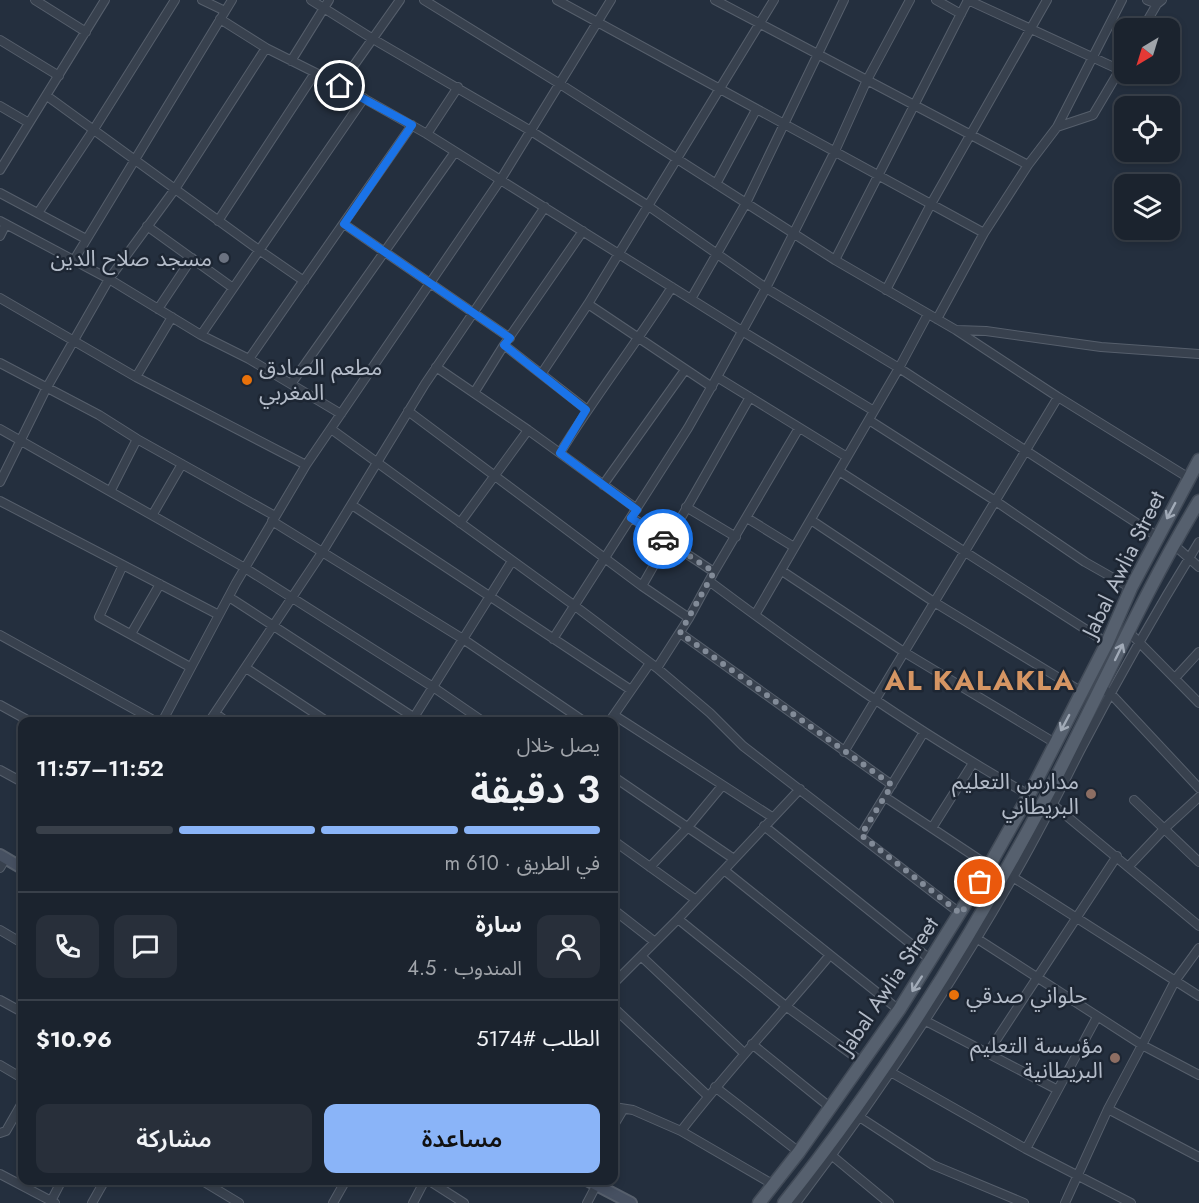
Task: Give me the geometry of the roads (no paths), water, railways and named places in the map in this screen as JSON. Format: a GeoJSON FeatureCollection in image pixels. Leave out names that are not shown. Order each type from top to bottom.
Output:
{"type":"FeatureCollection","features":[{"type":"Feature","properties":{"kind":"main road","name":"Jabal Awlia Street"},"geometry":{"type":"LineString","coordinates":[[759,1203],[799,1152],[899,1010],[990,866],[1029,795],[1107,643],[1131,588],[1199,460]]}},
{"type":"Feature","properties":{"kind":"main road","name":"Jabal Awlia Street"},"geometry":{"type":"LineString","coordinates":[[791,1202],[887,1070],[973,936],[1009,875],[1106,691],[1129,632],[1173,544],[1199,501]]}},
{"type":"Feature","properties":{"kind":"street"},"geometry":{"type":"LineString","coordinates":[[35,0],[86,32]]}},
{"type":"Feature","properties":{"kind":"street"},"geometry":{"type":"LineString","coordinates":[[0,170],[105,0]]}},
{"type":"Feature","properties":{"kind":"street"},"geometry":{"type":"LineString","coordinates":[[38,213],[94,129],[174,0]]}},
{"type":"Feature","properties":{"kind":"street"},"geometry":{"type":"LineString","coordinates":[[202,0],[225,11]]}},
{"type":"Feature","properties":{"kind":"street"},"geometry":{"type":"LineString","coordinates":[[74,261],[232,0]]}},
{"type":"Feature","properties":{"kind":"street"},"geometry":{"type":"LineString","coordinates":[[311,0],[531,131],[647,205],[766,288],[899,368],[1158,537]]}},
{"type":"Feature","properties":{"kind":"street"},"geometry":{"type":"LineString","coordinates":[[291,61],[329,0]]}},
{"type":"Feature","properties":{"kind":"street"},"geometry":{"type":"LineString","coordinates":[[340,86],[400,0]]}},
{"type":"Feature","properties":{"kind":"street"},"geometry":{"type":"LineString","coordinates":[[424,0],[437,4],[793,234],[956,330],[1058,397],[1189,478]]}},
{"type":"Feature","properties":{"kind":"street"},"geometry":{"type":"LineString","coordinates":[[557,0],[984,233]]}},
{"type":"Feature","properties":{"kind":"street"},"geometry":{"type":"LineString","coordinates":[[162,717],[306,465],[501,179],[611,0]]}},
{"type":"Feature","properties":{"kind":"street"},"geometry":{"type":"LineString","coordinates":[[715,0],[1028,165]]}},
{"type":"Feature","properties":{"kind":"street"},"geometry":{"type":"LineString","coordinates":[[542,373],[588,304],[774,0]]}},
{"type":"Feature","properties":{"kind":"street"},"geometry":{"type":"LineString","coordinates":[[691,299],[746,203],[844,0]]}},
{"type":"Feature","properties":{"kind":"street"},"geometry":{"type":"LineString","coordinates":[[553,639],[637,510],[712,387],[766,288],[835,151],[867,80],[910,0]]}},
{"type":"Feature","properties":{"kind":"street"},"geometry":{"type":"LineString","coordinates":[[936,0],[961,14]]}},
{"type":"Feature","properties":{"kind":"street"},"geometry":{"type":"LineString","coordinates":[[835,260],[968,0],[1114,67]]}},
{"type":"Feature","properties":{"kind":"street"},"geometry":{"type":"LineString","coordinates":[[886,290],[1047,0]]}},
{"type":"Feature","properties":{"kind":"street"},"geometry":{"type":"LineString","coordinates":[[937,319],[984,233],[1028,165],[1058,127],[1122,0]]}},
{"type":"Feature","properties":{"kind":"street"},"geometry":{"type":"LineString","coordinates":[[1147,0],[1159,2],[1149,18]]}},
{"type":"Feature","properties":{"kind":"street"},"geometry":{"type":"LineString","coordinates":[[220,19],[266,48],[412,125],[874,411]]}},
{"type":"Feature","properties":{"kind":"street"},"geometry":{"type":"LineString","coordinates":[[0,40],[59,76]]}},
{"type":"Feature","properties":{"kind":"street"},"geometry":{"type":"LineString","coordinates":[[0,482],[46,388],[75,342],[109,279],[175,189],[266,48]]}},
{"type":"Feature","properties":{"kind":"street"},"geometry":{"type":"LineString","coordinates":[[218,221],[315,73]]}},
{"type":"Feature","properties":{"kind":"street"},"geometry":{"type":"LineString","coordinates":[[1058,127],[1093,115],[1114,80]]}},
{"type":"Feature","properties":{"kind":"street"},"geometry":{"type":"LineString","coordinates":[[427,134],[458,87]]}},
{"type":"Feature","properties":{"kind":"street"},"geometry":{"type":"LineString","coordinates":[[47,96],[218,221],[304,280]]}},
{"type":"Feature","properties":{"kind":"street"},"geometry":{"type":"LineString","coordinates":[[201,335],[364,98]]}},
{"type":"Feature","properties":{"kind":"street"},"geometry":{"type":"LineString","coordinates":[[0,106],[29,123]]}},
{"type":"Feature","properties":{"kind":"street"},"geometry":{"type":"LineString","coordinates":[[716,184],[756,110]]}},
{"type":"Feature","properties":{"kind":"street"},"geometry":{"type":"LineString","coordinates":[[249,359],[412,125]]}},
{"type":"Feature","properties":{"kind":"street"},"geometry":{"type":"LineString","coordinates":[[291,384],[455,152]]}},
{"type":"Feature","properties":{"kind":"street"},"geometry":{"type":"LineString","coordinates":[[0,193],[86,239]]}},
{"type":"Feature","properties":{"kind":"street"},"geometry":{"type":"LineString","coordinates":[[212,717],[293,599],[436,367],[545,207]]}},
{"type":"Feature","properties":{"kind":"street"},"geometry":{"type":"LineString","coordinates":[[0,236],[3,222],[109,279],[201,335],[249,359],[341,414]]}},
{"type":"Feature","properties":{"kind":"street"},"geometry":{"type":"LineString","coordinates":[[344,224],[510,338]]}},
{"type":"Feature","properties":{"kind":"street"},"geometry":{"type":"LineString","coordinates":[[147,226],[233,288]]}},
{"type":"Feature","properties":{"kind":"street"},"geometry":{"type":"LineString","coordinates":[[474,393],[582,231]]}},
{"type":"Feature","properties":{"kind":"street"},"geometry":{"type":"LineString","coordinates":[[158,309],[192,258]]}},
{"type":"Feature","properties":{"kind":"street"},"geometry":{"type":"LineString","coordinates":[[560,453],[586,410],[639,339],[672,287]]}},
{"type":"Feature","properties":{"kind":"street"},"geometry":{"type":"LineString","coordinates":[[0,298],[136,377],[306,465]]}},
{"type":"Feature","properties":{"kind":"street"},"geometry":{"type":"LineString","coordinates":[[588,304],[712,387]]}},
{"type":"Feature","properties":{"kind":"street"},"geometry":{"type":"LineString","coordinates":[[755,615],[899,368],[927,314]]}},
{"type":"Feature","properties":{"kind":"street"},"geometry":{"type":"LineString","coordinates":[[136,377],[171,317]]}},
{"type":"Feature","properties":{"kind":"street"},"geometry":{"type":"LineString","coordinates":[[956,330],[986,331],[1101,347],[1199,354]]}},
{"type":"Feature","properties":{"kind":"street"},"geometry":{"type":"LineString","coordinates":[[504,345],[586,410]]}},
{"type":"Feature","properties":{"kind":"street"},"geometry":{"type":"LineString","coordinates":[[0,363],[99,415],[136,439],[274,518],[463,639],[578,717]]}},
{"type":"Feature","properties":{"kind":"street"},"geometry":{"type":"LineString","coordinates":[[436,367],[528,430],[637,510]]}},
{"type":"Feature","properties":{"kind":"street"},"geometry":{"type":"LineString","coordinates":[[603,485],[686,370]]}},
{"type":"Feature","properties":{"kind":"street"},"geometry":{"type":"LineString","coordinates":[[717,377],[847,457]]}},
{"type":"Feature","properties":{"kind":"street"},"geometry":{"type":"LineString","coordinates":[[642,585],[750,397]]}},
{"type":"Feature","properties":{"kind":"street"},"geometry":{"type":"LineString","coordinates":[[844,752],[1058,397]]}},
{"type":"Feature","properties":{"kind":"street"},"geometry":{"type":"LineString","coordinates":[[408,411],[689,618]]}},
{"type":"Feature","properties":{"kind":"street"},"geometry":{"type":"LineString","coordinates":[[868,420],[994,500],[1085,562],[1131,588]]}},
{"type":"Feature","properties":{"kind":"street"},"geometry":{"type":"LineString","coordinates":[[613,717],[631,690],[680,633],[799,428]]}},
{"type":"Feature","properties":{"kind":"street"},"geometry":{"type":"LineString","coordinates":[[0,429],[245,568],[477,717]]}},
{"type":"Feature","properties":{"kind":"street"},"geometry":{"type":"LineString","coordinates":[[331,429],[654,666],[710,712],[743,746],[961,914]]}},
{"type":"Feature","properties":{"kind":"street"},"geometry":{"type":"LineString","coordinates":[[460,523],[528,430]]}},
{"type":"Feature","properties":{"kind":"street"},"geometry":{"type":"LineString","coordinates":[[111,490],[136,439]]}},
{"type":"Feature","properties":{"kind":"street"},"geometry":{"type":"LineString","coordinates":[[153,514],[182,464]]}},
{"type":"Feature","properties":{"kind":"street"},"geometry":{"type":"LineString","coordinates":[[839,471],[1107,643]]}},
{"type":"Feature","properties":{"kind":"street"},"geometry":{"type":"LineString","coordinates":[[0,501],[219,615]]}},
{"type":"Feature","properties":{"kind":"street"},"geometry":{"type":"LineString","coordinates":[[352,505],[631,690]]}},
{"type":"Feature","properties":{"kind":"street"},"geometry":{"type":"LineString","coordinates":[[686,507],[736,537]]}},
{"type":"Feature","properties":{"kind":"street"},"geometry":{"type":"LineString","coordinates":[[631,518],[714,572]]}},
{"type":"Feature","properties":{"kind":"street"},"geometry":{"type":"LineString","coordinates":[[747,518],[794,547]]}},
{"type":"Feature","properties":{"kind":"street"},"geometry":{"type":"LineString","coordinates":[[811,519],[934,602],[1082,692]]}},
{"type":"Feature","properties":{"kind":"street"},"geometry":{"type":"LineString","coordinates":[[1199,542],[1140,641],[1106,691],[1199,788]]}},
{"type":"Feature","properties":{"kind":"street"},"geometry":{"type":"LineString","coordinates":[[1173,544],[1199,567]]}},
{"type":"Feature","properties":{"kind":"street"},"geometry":{"type":"LineString","coordinates":[[417,717],[512,561]]}},
{"type":"Feature","properties":{"kind":"street"},"geometry":{"type":"LineString","coordinates":[[123,565],[99,617],[190,667]]}},
{"type":"Feature","properties":{"kind":"street"},"geometry":{"type":"LineString","coordinates":[[782,571],[904,652],[1055,743]]}},
{"type":"Feature","properties":{"kind":"street"},"geometry":{"type":"LineString","coordinates":[[709,581],[875,700],[972,763],[1029,795]]}},
{"type":"Feature","properties":{"kind":"street"},"geometry":{"type":"LineString","coordinates":[[131,634],[160,584]]}},
{"type":"Feature","properties":{"kind":"street"},"geometry":{"type":"LineString","coordinates":[[229,597],[275,625],[411,717]]}},
{"type":"Feature","properties":{"kind":"street"},"geometry":{"type":"LineString","coordinates":[[1129,632],[1199,704]]}},
{"type":"Feature","properties":{"kind":"street"},"geometry":{"type":"LineString","coordinates":[[680,633],[892,785]]}},
{"type":"Feature","properties":{"kind":"street"},"geometry":{"type":"LineString","coordinates":[[0,635],[150,717]]}},
{"type":"Feature","properties":{"kind":"street"},"geometry":{"type":"LineString","coordinates":[[1175,678],[1199,652]]}},
{"type":"Feature","properties":{"kind":"street"},"geometry":{"type":"LineString","coordinates":[[246,668],[320,717]]}},
{"type":"Feature","properties":{"kind":"street"},"geometry":{"type":"LineString","coordinates":[[0,705],[22,717]]}},
{"type":"Feature","properties":{"kind":"street"},"geometry":{"type":"LineString","coordinates":[[214,713],[220,717]]}},
{"type":"Feature","properties":{"kind":"street"},"geometry":{"type":"LineString","coordinates":[[618,722],[772,817]]}},
{"type":"Feature","properties":{"kind":"street"},"geometry":{"type":"LineString","coordinates":[[861,835],[924,732]]}},
{"type":"Feature","properties":{"kind":"street"},"geometry":{"type":"LineString","coordinates":[[932,828],[972,763]]}},
{"type":"Feature","properties":{"kind":"street"},"geometry":{"type":"LineString","coordinates":[[0,770],[18,780]]}},
{"type":"Feature","properties":{"kind":"street"},"geometry":{"type":"LineString","coordinates":[[618,780],[734,859]]}},
{"type":"Feature","properties":{"kind":"street"},"geometry":{"type":"LineString","coordinates":[[650,867],[688,827],[722,786]]}},
{"type":"Feature","properties":{"kind":"street"},"geometry":{"type":"LineString","coordinates":[[618,979],[642,957],[800,789]]}},
{"type":"Feature","properties":{"kind":"street"},"geometry":{"type":"LineString","coordinates":[[885,797],[990,866]]}},
{"type":"Feature","properties":{"kind":"street"},"geometry":{"type":"LineString","coordinates":[[1129,866],[1199,797]]}},
{"type":"Feature","properties":{"kind":"street"},"geometry":{"type":"LineString","coordinates":[[1134,800],[1199,861]]}},
{"type":"Feature","properties":{"kind":"street"},"geometry":{"type":"LineString","coordinates":[[1049,802],[1199,926]]}},
{"type":"Feature","properties":{"kind":"street"},"geometry":{"type":"LineString","coordinates":[[764,826],[931,960]]}},
{"type":"Feature","properties":{"kind":"street"},"geometry":{"type":"LineString","coordinates":[[618,844],[696,900]]}},
{"type":"Feature","properties":{"kind":"street"},"geometry":{"type":"LineString","coordinates":[[987,1054],[1117,856]]}},
{"type":"Feature","properties":{"kind":"street"},"geometry":{"type":"LineString","coordinates":[[2,861],[18,867]]}},
{"type":"Feature","properties":{"kind":"street"},"geometry":{"type":"LineString","coordinates":[[724,870],[899,1010]]}},
{"type":"Feature","properties":{"kind":"street"},"geometry":{"type":"LineString","coordinates":[[1009,875],[1199,996]]}},
{"type":"Feature","properties":{"kind":"street"},"geometry":{"type":"LineString","coordinates":[[618,913],[655,942]]}},
{"type":"Feature","properties":{"kind":"street"},"geometry":{"type":"LineString","coordinates":[[678,919],[787,1007],[862,1062]]}},
{"type":"Feature","properties":{"kind":"street"},"geometry":{"type":"LineString","coordinates":[[0,930],[18,941]]}},
{"type":"Feature","properties":{"kind":"street"},"geometry":{"type":"LineString","coordinates":[[973,936],[1142,1045],[1199,1075]]}},
{"type":"Feature","properties":{"kind":"street"},"geometry":{"type":"LineString","coordinates":[[1065,1203],[1108,1110],[1175,981],[1199,948]]}},
{"type":"Feature","properties":{"kind":"street"},"geometry":{"type":"LineString","coordinates":[[681,1131],[715,1087],[830,956]]}},
{"type":"Feature","properties":{"kind":"street"},"geometry":{"type":"LineString","coordinates":[[642,957],[744,1053]]}},
{"type":"Feature","properties":{"kind":"street"},"geometry":{"type":"LineString","coordinates":[[0,999],[18,1010]]}},
{"type":"Feature","properties":{"kind":"street"},"geometry":{"type":"LineString","coordinates":[[618,1012],[708,1096]]}},
{"type":"Feature","properties":{"kind":"street"},"geometry":{"type":"LineString","coordinates":[[1026,1149],[1056,1089],[1097,1017]]}},
{"type":"Feature","properties":{"kind":"street"},"geometry":{"type":"LineString","coordinates":[[921,1018],[1056,1089]]}},
{"type":"Feature","properties":{"kind":"street"},"geometry":{"type":"LineString","coordinates":[[752,1044],[831,1107]]}},
{"type":"Feature","properties":{"kind":"street"},"geometry":{"type":"LineString","coordinates":[[0,1065],[18,1076]]}},
{"type":"Feature","properties":{"kind":"street"},"geometry":{"type":"LineString","coordinates":[[887,1070],[1026,1149],[1131,1203]]}},
{"type":"Feature","properties":{"kind":"street"},"geometry":{"type":"LineString","coordinates":[[715,1087],[799,1152]]}},
{"type":"Feature","properties":{"kind":"street"},"geometry":{"type":"LineString","coordinates":[[618,1108],[633,1110],[681,1131],[774,1185]]}},
{"type":"Feature","properties":{"kind":"street"},"geometry":{"type":"LineString","coordinates":[[0,1133],[6,1131],[18,1110]]}},
{"type":"Feature","properties":{"kind":"street"},"geometry":{"type":"LineString","coordinates":[[618,1118],[622,1110]]}},
{"type":"Feature","properties":{"kind":"street"},"geometry":{"type":"LineString","coordinates":[[1108,1110],[1199,1157]]}},
{"type":"Feature","properties":{"kind":"street"},"geometry":{"type":"LineString","coordinates":[[856,1115],[933,1165],[1004,1199],[1024,1203]]}},
{"type":"Feature","properties":{"kind":"street"},"geometry":{"type":"LineString","coordinates":[[828,1153],[889,1203]]}},
{"type":"Feature","properties":{"kind":"street"},"geometry":{"type":"LineString","coordinates":[[0,1174],[18,1184]]}},
{"type":"Feature","properties":{"kind":"street"},"geometry":{"type":"LineString","coordinates":[[20,1185],[52,1202],[60,1185]]}},
{"type":"Feature","properties":{"kind":"street"},"geometry":{"type":"LineString","coordinates":[[92,1203],[102,1185]]}},
{"type":"Feature","properties":{"kind":"street"},"geometry":{"type":"LineString","coordinates":[[209,1185],[239,1203]]}},
{"type":"Feature","properties":{"kind":"street"},"geometry":{"type":"LineString","coordinates":[[333,1203],[344,1185]]}},
{"type":"Feature","properties":{"kind":"street"},"geometry":{"type":"LineString","coordinates":[[413,1203],[424,1185]]}},
{"type":"Feature","properties":{"kind":"street"},"geometry":{"type":"LineString","coordinates":[[435,1185],[464,1203]]}},
{"type":"Feature","properties":{"kind":"street"},"geometry":{"type":"LineString","coordinates":[[587,1203],[592,1185]]}},
{"type":"Feature","properties":{"kind":"street"},"geometry":{"type":"LineString","coordinates":[[596,1185],[631,1203]]}},
{"type":"Feature","properties":{"kind":"place","name":"مسجد صلاح الدين"},"geometry":{"type":"Point","coordinates":[224,258]}},
{"type":"Feature","properties":{"kind":"place","name":"مطعم الصادق المغربي"},"geometry":{"type":"Point","coordinates":[247,380]}},
{"type":"Feature","properties":{"kind":"place","name":"مدارس التعليم البريطاني"},"geometry":{"type":"Point","coordinates":[1091,794]}},
{"type":"Feature","properties":{"kind":"place","name":"حلواني صدقي"},"geometry":{"type":"Point","coordinates":[954,995]}},
{"type":"Feature","properties":{"kind":"place","name":"مؤسسة التعليم البريطانية"},"geometry":{"type":"Point","coordinates":[1115,1058]}},
{"type":"Feature","properties":{"kind":"district","name":"AL KALAKLA"},"geometry":{"type":"Point","coordinates":[980,680]}}]}
